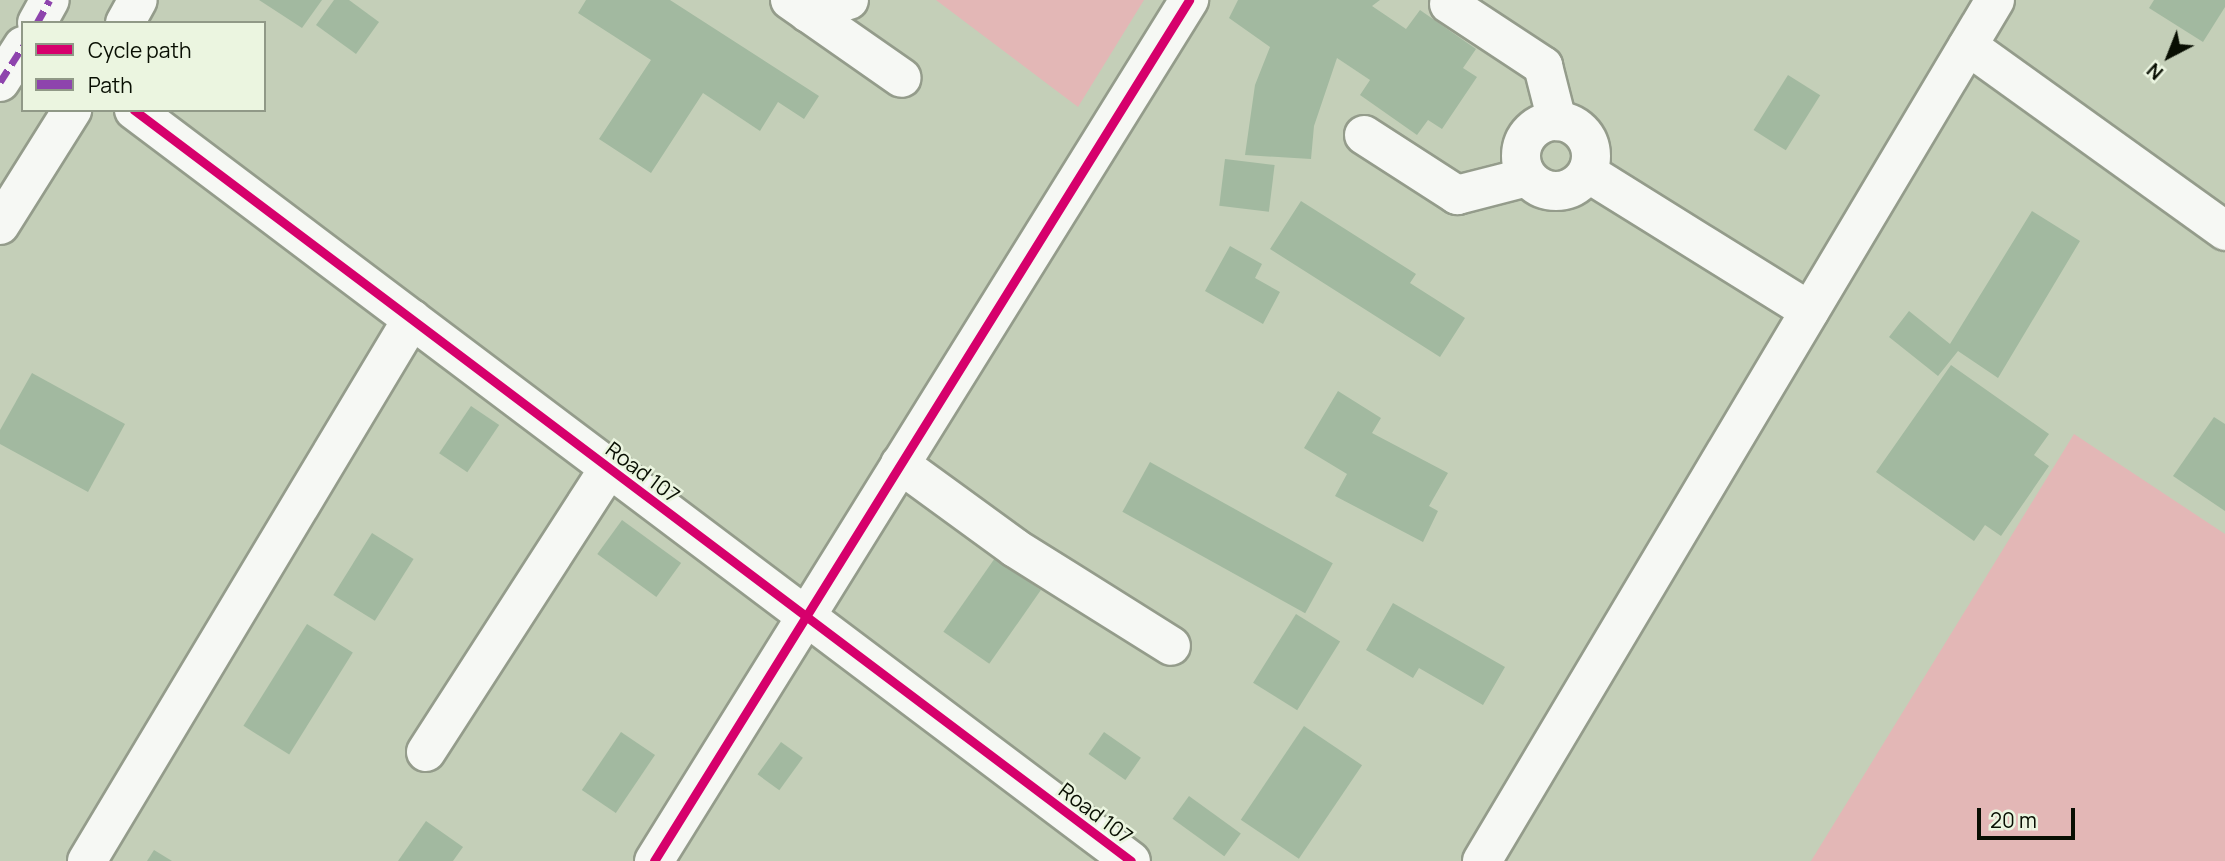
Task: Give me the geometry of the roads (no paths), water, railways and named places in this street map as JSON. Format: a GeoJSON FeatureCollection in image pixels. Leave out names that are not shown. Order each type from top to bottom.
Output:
{"type":"FeatureCollection","features":[{"type":"Feature","properties":{"kind":"street"},"geometry":{"type":"LineString","coordinates":[[38,21],[50,0]]}},
{"type":"Feature","properties":{"kind":"street"},"geometry":{"type":"LineString","coordinates":[[126,21],[138,0]]}},
{"type":"Feature","properties":{"kind":"street"},"geometry":{"type":"LineString","coordinates":[[799,6],[849,0]]}},
{"type":"Feature","properties":{"kind":"street"},"geometry":{"type":"LineString","coordinates":[[654,861],[1189,0]]}},
{"type":"Feature","properties":{"kind":"street"},"geometry":{"type":"LineString","coordinates":[[1482,861],[1995,0]]}},
{"type":"Feature","properties":{"kind":"street"},"geometry":{"type":"LineString","coordinates":[[1449,4],[1543,66],[1558,121]]}},
{"type":"Feature","properties":{"kind":"street"},"geometry":{"type":"LineString","coordinates":[[799,6],[902,79]]}},
{"type":"Feature","properties":{"kind":"street"},"geometry":{"type":"LineString","coordinates":[[1968,46],[2225,231]]}},
{"type":"Feature","properties":{"kind":"street"},"geometry":{"type":"LineString","coordinates":[[0,82],[21,49]]}},
{"type":"Feature","properties":{"kind":"street"},"geometry":{"type":"LineString","coordinates":[[0,225],[71,112]]}},
{"type":"Feature","properties":{"kind":"street","name":"Road 107"},"geometry":{"type":"LineString","coordinates":[[137,112],[1131,861]]}},
{"type":"Feature","properties":{"kind":"street"},"geometry":{"type":"LineString","coordinates":[[1546,122],[1569,123],[1587,139],[1591,150],[1588,173],[1580,183],[1559,192],[1547,191],[1527,177],[1520,156],[1527,134],[1546,122]]}},
{"type":"Feature","properties":{"kind":"street"},"geometry":{"type":"LineString","coordinates":[[1364,135],[1457,195],[1527,177]]}},
{"type":"Feature","properties":{"kind":"street"},"geometry":{"type":"LineString","coordinates":[[1588,173],[1810,311]]}},
{"type":"Feature","properties":{"kind":"street"},"geometry":{"type":"LineString","coordinates":[[87,861],[412,319]]}},
{"type":"Feature","properties":{"kind":"street"},"geometry":{"type":"LineString","coordinates":[[900,464],[1015,548],[1171,646]]}},
{"type":"Feature","properties":{"kind":"street"},"geometry":{"type":"LineString","coordinates":[[426,752],[609,468]]}}]}
